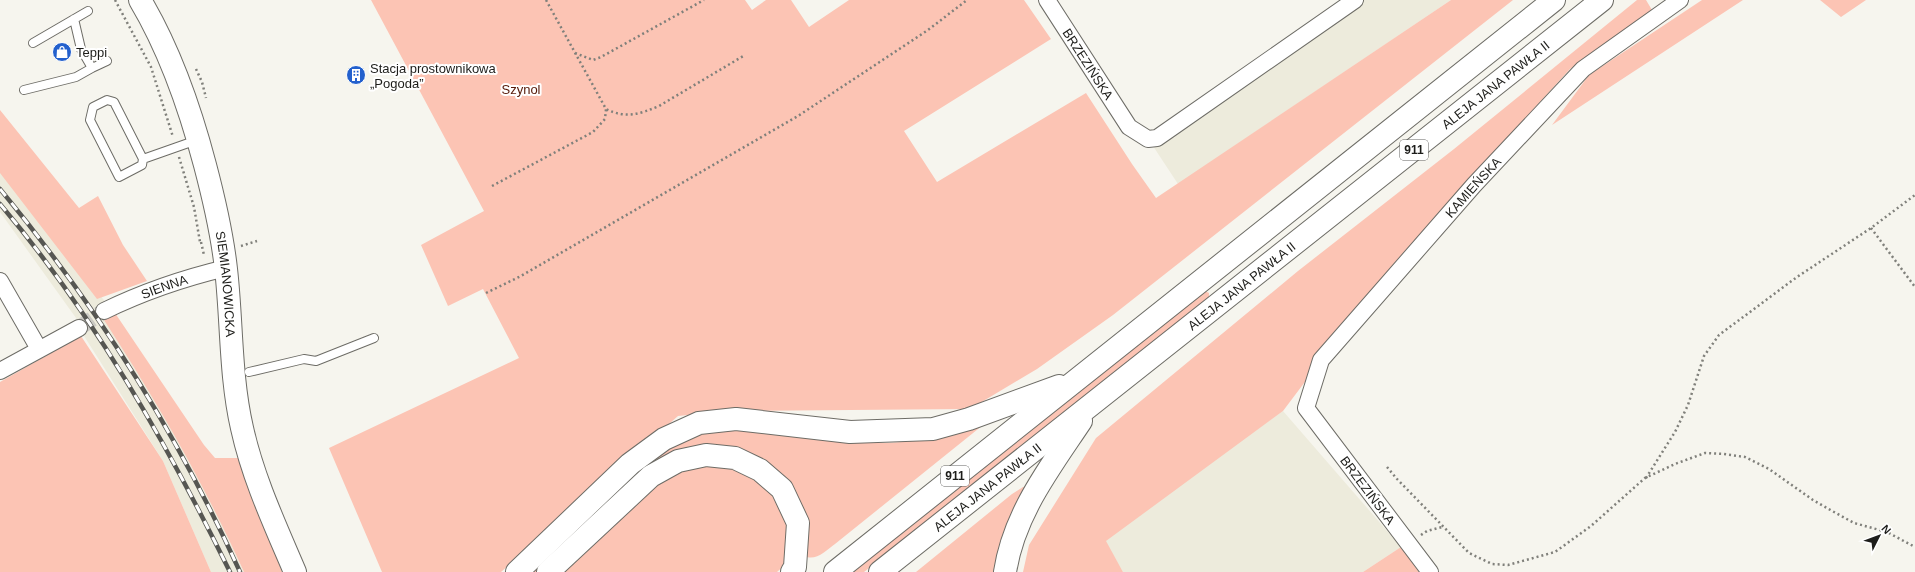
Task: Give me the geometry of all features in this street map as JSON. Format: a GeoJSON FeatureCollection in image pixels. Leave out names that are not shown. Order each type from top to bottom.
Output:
{"type":"FeatureCollection","features":[{"type":"Feature","properties":{"kind":"main road","name":"SIEMIANOWICKA"},"geometry":{"type":"LineString","coordinates":[[140,0],[155,25],[176,73],[198,140],[216,209],[229,242],[226,268],[233,360],[242,427],[262,493],[295,572]]}},
{"type":"Feature","properties":{"kind":"main road","name":"911"},"geometry":{"type":"LineString","coordinates":[[835,572],[1554,0]]}},
{"type":"Feature","properties":{"kind":"main road","name":"ALEJA JANA PAWŁA II"},"geometry":{"type":"LineString","coordinates":[[880,572],[1602,0]]}},
{"type":"Feature","properties":{"kind":"main road"},"geometry":{"type":"LineString","coordinates":[[517,572],[630,464],[664,439],[699,424],[736,419],[850,432],[933,429],[969,419],[1076,381]]}},
{"type":"Feature","properties":{"kind":"main road"},"geometry":{"type":"LineString","coordinates":[[1005,572],[1008,552],[1017,526],[1027,504],[1094,403]]}},
{"type":"Feature","properties":{"kind":"main road"},"geometry":{"type":"LineString","coordinates":[[548,572],[651,476],[678,461],[706,455],[735,458],[760,470],[782,489],[798,523],[795,567],[792,572]]}},
{"type":"Feature","properties":{"kind":"street","name":"BRZEZIŃSKA"},"geometry":{"type":"LineString","coordinates":[[1047,0],[1128,127],[1148,139],[1157,138],[1355,0]]}},
{"type":"Feature","properties":{"kind":"street","name":"KAMIEŃSKA"},"geometry":{"type":"LineString","coordinates":[[1306,408],[1322,360],[1474,185],[1583,69],[1675,1]]}},
{"type":"Feature","properties":{"kind":"street","name":"SIENNA"},"geometry":{"type":"LineString","coordinates":[[104,311],[137,295],[198,275],[226,268]]}},
{"type":"Feature","properties":{"kind":"street"},"geometry":{"type":"LineString","coordinates":[[0,281],[39,349]]}},
{"type":"Feature","properties":{"kind":"street"},"geometry":{"type":"LineString","coordinates":[[0,371],[79,328]]}},
{"type":"Feature","properties":{"kind":"street","name":"BRZEZIŃSKA"},"geometry":{"type":"LineString","coordinates":[[1306,408],[1430,572]]}},
{"type":"Feature","properties":{"kind":"lane"},"geometry":{"type":"LineString","coordinates":[[33,42],[88,11]]}},
{"type":"Feature","properties":{"kind":"lane"},"geometry":{"type":"LineString","coordinates":[[74,19],[81,49],[92,68]]}},
{"type":"Feature","properties":{"kind":"lane"},"geometry":{"type":"LineString","coordinates":[[24,90],[76,77],[107,61]]}},
{"type":"Feature","properties":{"kind":"lane"},"geometry":{"type":"LineString","coordinates":[[107,100],[114,102],[143,159],[142,165],[119,177],[90,120],[93,107],[107,100]]}},
{"type":"Feature","properties":{"kind":"lane"},"geometry":{"type":"LineString","coordinates":[[143,159],[198,140]]}},
{"type":"Feature","properties":{"kind":"lane"},"geometry":{"type":"LineString","coordinates":[[249,372],[304,359],[316,361],[374,338]]}},
{"type":"Feature","properties":{"kind":"path"},"geometry":{"type":"LineString","coordinates":[[115,0],[151,67],[188,185],[205,259]]}},
{"type":"Feature","properties":{"kind":"path"},"geometry":{"type":"LineString","coordinates":[[492,186],[593,132],[605,119],[606,109],[546,0]]}},
{"type":"Feature","properties":{"kind":"path"},"geometry":{"type":"LineString","coordinates":[[575,53],[593,60],[601,57],[704,0]]}},
{"type":"Feature","properties":{"kind":"path"},"geometry":{"type":"LineString","coordinates":[[486,293],[521,276],[798,116],[928,30],[967,0]]}},
{"type":"Feature","properties":{"kind":"path"},"geometry":{"type":"LineString","coordinates":[[606,109],[617,114],[630,115],[645,112],[660,106],[745,55]]}},
{"type":"Feature","properties":{"kind":"path"},"geometry":{"type":"LineString","coordinates":[[1387,467],[1396,479],[1469,553],[1492,564],[1508,565],[1555,552],[1590,526],[1645,478],[1675,432],[1688,405],[1704,356],[1719,335],[1797,278],[1871,228],[1915,195]]}},
{"type":"Feature","properties":{"kind":"path"},"geometry":{"type":"LineString","coordinates":[[1871,228],[1915,286]]}},
{"type":"Feature","properties":{"kind":"path"},"geometry":{"type":"LineString","coordinates":[[200,242],[257,241]]}},
{"type":"Feature","properties":{"kind":"path"},"geometry":{"type":"LineString","coordinates":[[1645,478],[1675,464],[1706,453],[1745,457],[1769,469],[1813,500],[1854,523],[1887,532],[1915,547]]}},
{"type":"Feature","properties":{"kind":"path"},"geometry":{"type":"LineString","coordinates":[[1408,544],[1427,531],[1443,527]]}},
{"type":"Feature","properties":{"kind":"shaded area"},"geometry":{"type":"Polygon","coordinates":[[[1362,0],[1451,0],[1178,184],[1151,143],[1362,0]]]}},
{"type":"Feature","properties":{"kind":"shaded area"},"geometry":{"type":"Polygon","coordinates":[[[0,164],[15,180],[123,326],[156,402],[211,501],[244,572],[211,572],[163,461],[79,328],[76,318],[0,212],[0,164]]]}},
{"type":"Feature","properties":{"kind":"shaded area"},"geometry":{"type":"Polygon","coordinates":[[[1283,411],[1401,547],[1363,572],[1123,572],[1105,541],[1179,485],[1283,411]]]}},
{"type":"Feature","properties":{"kind":"green space","name":"Szynol"},"geometry":{"type":"Polygon","coordinates":[[[371,0],[745,0],[752,10],[766,0],[791,0],[809,27],[849,0],[1024,0],[1051,39],[904,131],[937,182],[1086,93],[1156,198],[1451,0],[1513,0],[1113,315],[1037,369],[970,409],[726,411],[678,416],[501,572],[382,572],[329,448],[519,358],[483,289],[448,306],[421,245],[484,211],[371,0]]]}},
{"type":"Feature","properties":{"kind":"green space"},"geometry":{"type":"Polygon","coordinates":[[[1637,0],[1646,0],[1652,10],[1570,69],[1396,261],[1283,411],[1106,541],[1123,572],[1023,572],[1029,545],[1096,438],[1298,271],[1454,149],[1637,0]]]}},
{"type":"Feature","properties":{"kind":"green space"},"geometry":{"type":"Polygon","coordinates":[[[1702,0],[1743,0],[1552,125],[1589,75],[1702,0]]]}},
{"type":"Feature","properties":{"kind":"green space"},"geometry":{"type":"Polygon","coordinates":[[[1820,0],[1866,0],[1841,17],[1820,0]]]}},
{"type":"Feature","properties":{"kind":"green space"},"geometry":{"type":"Polygon","coordinates":[[[0,110],[79,208],[98,196],[123,245],[147,281],[97,299],[0,173],[0,110]]]}},
{"type":"Feature","properties":{"kind":"green space"},"geometry":{"type":"Polygon","coordinates":[[[1205,291],[1209,293],[1209,298],[864,572],[852,572],[1205,291]]]}},
{"type":"Feature","properties":{"kind":"green space"},"geometry":{"type":"Polygon","coordinates":[[[115,313],[204,445],[215,458],[240,458],[282,572],[244,572],[179,443],[104,320],[115,313]]]}},
{"type":"Feature","properties":{"kind":"green space"},"geometry":{"type":"Polygon","coordinates":[[[81,336],[163,461],[211,572],[0,572],[0,382],[81,336]]]}},
{"type":"Feature","properties":{"kind":"green space"},"geometry":{"type":"Polygon","coordinates":[[[983,425],[829,549],[822,554],[811,558],[807,557],[808,526],[783,476],[770,464],[702,445],[675,452],[626,487],[536,572],[528,572],[584,517],[626,479],[669,449],[691,438],[711,432],[743,430],[844,441],[886,443],[923,439],[983,425]]]}},
{"type":"Feature","properties":{"kind":"green space"},"geometry":{"type":"Polygon","coordinates":[[[692,465],[730,467],[766,484],[789,520],[788,562],[777,572],[559,572],[648,489],[692,465]]]}},
{"type":"Feature","properties":{"kind":"green space"},"geometry":{"type":"Polygon","coordinates":[[[1028,486],[997,560],[994,572],[916,572],[1012,494],[1023,487],[1028,486]]]}},
{"type":"Feature","properties":{"kind":"green space"},"geometry":{"type":"Polygon","coordinates":[[[1401,547],[1419,572],[1363,572],[1401,547]]]}},
{"type":"Feature","properties":{"kind":"tunnel"},"geometry":{"type":"LineString","coordinates":[[79,328],[104,311]]}},
{"type":"Feature","properties":{"kind":"railway"},"geometry":{"type":"LineString","coordinates":[[0,189],[69,279],[102,325],[133,373],[190,471],[240,572]]}},
{"type":"Feature","properties":{"kind":"railway"},"geometry":{"type":"LineString","coordinates":[[0,204],[67,290],[126,381],[180,475],[230,572]]}},
{"type":"Feature","properties":{"kind":"place","name":"Teppi"},"geometry":{"type":"Point","coordinates":[62,52]}},
{"type":"Feature","properties":{"kind":"place","name":"Stacja prostownikowa „Pogoda”"},"geometry":{"type":"Point","coordinates":[356,75]}}]}
